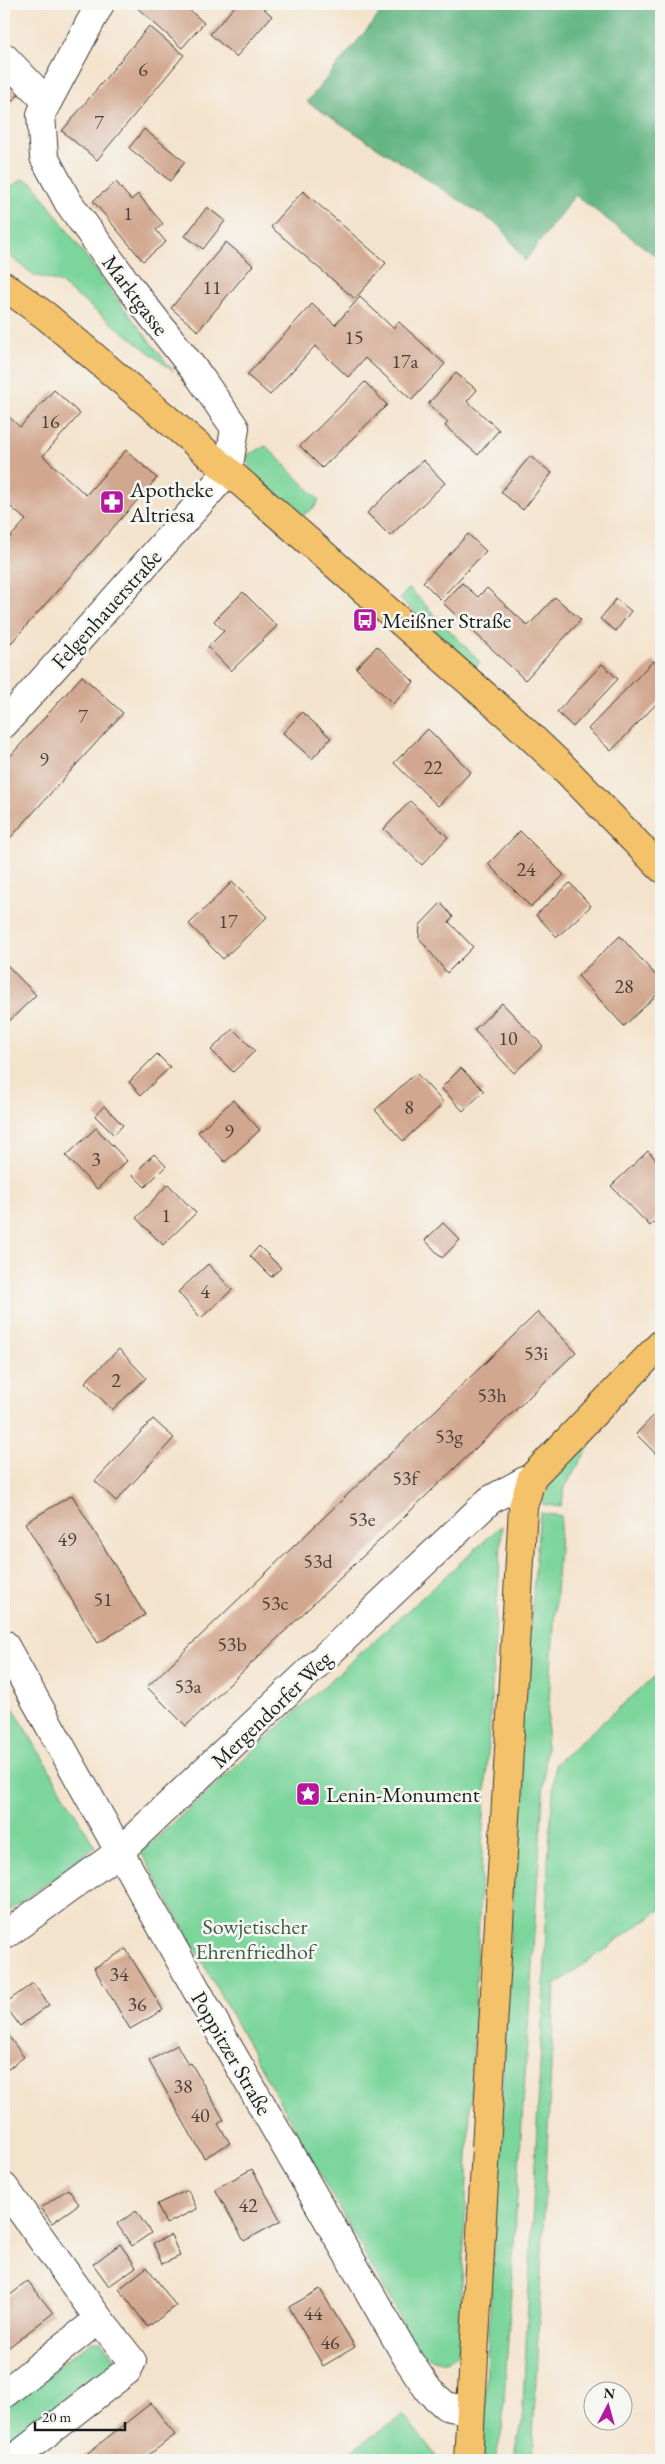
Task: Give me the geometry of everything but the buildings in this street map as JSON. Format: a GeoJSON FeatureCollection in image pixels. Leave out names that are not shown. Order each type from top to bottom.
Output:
{"type":"FeatureCollection","features":[{"type":"Feature","properties":{"kind":"main road"},"geometry":{"type":"LineString","coordinates":[[4,286],[46,316],[228,471],[512,720],[566,770],[661,868]]}},
{"type":"Feature","properties":{"kind":"main road"},"geometry":{"type":"LineString","coordinates":[[468,2460],[523,1507],[532,1477],[661,1344]]}},
{"type":"Feature","properties":{"kind":"street"},"geometry":{"type":"LineString","coordinates":[[4,57],[44,108],[100,4]]}},
{"type":"Feature","properties":{"kind":"street","name":"Marktgasse"},"geometry":{"type":"LineString","coordinates":[[44,108],[44,156],[68,202],[236,428],[228,471]]}},
{"type":"Feature","properties":{"kind":"street","name":"Felgenhauerstraße"},"geometry":{"type":"LineString","coordinates":[[4,724],[228,471]]}},
{"type":"Feature","properties":{"kind":"street","name":"Mergendorfer Weg"},"geometry":{"type":"LineString","coordinates":[[4,1936],[119,1852],[490,1500],[532,1477]]}},
{"type":"Feature","properties":{"kind":"street","name":"Poppitzer Straße"},"geometry":{"type":"LineString","coordinates":[[4,1644],[235,2059],[409,2361],[429,2391],[446,2406],[470,2411]]}},
{"type":"Feature","properties":{"kind":"street"},"geometry":{"type":"LineString","coordinates":[[4,2187],[99,2319],[132,2361],[127,2371],[12,2460]]}},
{"type":"Feature","properties":{"kind":"street"},"geometry":{"type":"LineString","coordinates":[[4,2394],[99,2319]]}},
{"type":"Feature","properties":{"kind":"green space"},"geometry":{"type":"Polygon","coordinates":[[[388,4],[661,4],[661,260],[575,195],[525,261],[501,227],[307,102],[388,4]]]}},
{"type":"Feature","properties":{"kind":"green space"},"geometry":{"type":"Polygon","coordinates":[[[22,179],[33,183],[113,294],[173,371],[59,282],[34,275],[4,251],[4,192],[22,179]]]}},
{"type":"Feature","properties":{"kind":"green space"},"geometry":{"type":"Polygon","coordinates":[[[266,446],[319,500],[314,508],[301,516],[251,474],[247,455],[266,446]]]}},
{"type":"Feature","properties":{"kind":"green space"},"geometry":{"type":"Polygon","coordinates":[[[409,588],[480,662],[474,668],[400,599],[409,588]]]}},
{"type":"Feature","properties":{"kind":"green space"},"geometry":{"type":"Polygon","coordinates":[[[595,1437],[565,1487],[561,1507],[542,1504],[545,1494],[557,1476],[595,1437]]]}},
{"type":"Feature","properties":{"kind":"green space"},"geometry":{"type":"Polygon","coordinates":[[[540,1513],[561,1516],[502,2431],[495,2460],[482,2460],[521,1731],[540,1513]]]}},
{"type":"Feature","properties":{"kind":"green space","name":"Sowjetischer Ehrenfriedhof"},"geometry":{"type":"Polygon","coordinates":[[[502,1525],[483,1831],[459,2352],[449,2360],[438,2361],[433,2360],[418,2350],[141,1852],[502,1525]]]}},
{"type":"Feature","properties":{"kind":"green space"},"geometry":{"type":"Polygon","coordinates":[[[661,1671],[661,1909],[555,1985],[532,2460],[514,2460],[522,2423],[544,1985],[548,1861],[555,1764],[661,1671]]]}},
{"type":"Feature","properties":{"kind":"green space"},"geometry":{"type":"Polygon","coordinates":[[[4,1692],[95,1847],[4,1915],[4,1692]]]}},
{"type":"Feature","properties":{"kind":"green space"},"geometry":{"type":"Polygon","coordinates":[[[92,2341],[101,2341],[119,2364],[4,2453],[4,2407],[92,2341]]]}},
{"type":"Feature","properties":{"kind":"green space"},"geometry":{"type":"Polygon","coordinates":[[[403,2415],[440,2460],[338,2460],[403,2415]]]}},
{"type":"Feature","properties":{"kind":"place","name":"Apotheke Altriesa"},"geometry":{"type":"Point","coordinates":[112,502]}},
{"type":"Feature","properties":{"kind":"place","name":"Meißner Straße"},"geometry":{"type":"Point","coordinates":[365,620]}},
{"type":"Feature","properties":{"kind":"place","name":"Lenin-Monument"},"geometry":{"type":"Point","coordinates":[308,1794]}}]}
